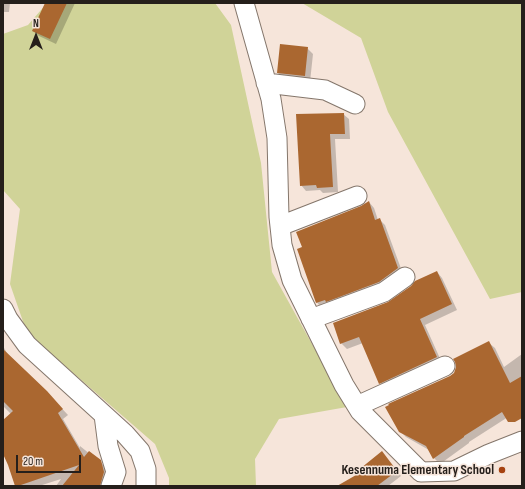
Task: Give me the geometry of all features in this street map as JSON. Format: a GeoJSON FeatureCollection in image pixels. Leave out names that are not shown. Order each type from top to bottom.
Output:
{"type":"FeatureCollection","features":[{"type":"Feature","properties":{"kind":"street"},"geometry":{"type":"LineString","coordinates":[[244,3],[271,99],[277,138],[282,245],[292,280],[344,385],[360,411],[419,479],[454,471],[489,454],[522,441]]}},
{"type":"Feature","properties":{"kind":"street"},"geometry":{"type":"LineString","coordinates":[[266,83],[325,90],[356,104]]}},
{"type":"Feature","properties":{"kind":"street"},"geometry":{"type":"LineString","coordinates":[[280,226],[350,192]]}},
{"type":"Feature","properties":{"kind":"street"},"geometry":{"type":"LineString","coordinates":[[311,319],[384,292],[406,277]]}},
{"type":"Feature","properties":{"kind":"street"},"geometry":{"type":"LineString","coordinates":[[3,309],[8,319],[27,345],[125,434],[140,451],[146,470],[146,486]]}},
{"type":"Feature","properties":{"kind":"street"},"geometry":{"type":"LineString","coordinates":[[358,406],[445,366]]}},
{"type":"Feature","properties":{"kind":"street"},"geometry":{"type":"LineString","coordinates":[[104,415],[108,446],[116,472],[111,486]]}},
{"type":"Feature","properties":{"kind":"green space"},"geometry":{"type":"Polygon","coordinates":[[[47,3],[215,3],[231,25],[261,163],[272,272],[347,407],[279,419],[255,459],[256,486],[169,486],[169,478],[155,444],[27,333],[10,284],[20,209],[3,190],[3,34],[28,25],[47,3]]]}},
{"type":"Feature","properties":{"kind":"green space"},"geometry":{"type":"Polygon","coordinates":[[[302,3],[522,3],[522,292],[490,299],[388,112],[361,38],[302,3]]]}},
{"type":"Feature","properties":{"kind":"building"},"geometry":{"type":"Polygon","coordinates":[[[45,3],[67,3],[50,39],[32,31],[45,3]]]}},
{"type":"Feature","properties":{"kind":"building"},"geometry":{"type":"Polygon","coordinates":[[[280,44],[308,47],[305,76],[277,73],[280,44]]]}},
{"type":"Feature","properties":{"kind":"building"},"geometry":{"type":"Polygon","coordinates":[[[344,113],[345,134],[330,134],[333,187],[317,188],[316,185],[300,186],[296,114],[344,113]]]}},
{"type":"Feature","properties":{"kind":"building"},"geometry":{"type":"Polygon","coordinates":[[[369,201],[375,220],[380,218],[398,268],[379,282],[326,302],[325,300],[316,303],[297,249],[302,247],[296,232],[361,206],[369,201]]]}},
{"type":"Feature","properties":{"kind":"building"},"geometry":{"type":"Polygon","coordinates":[[[437,271],[452,304],[420,319],[437,357],[379,384],[359,337],[340,344],[333,323],[388,302],[411,286],[415,281],[437,271]]]}},
{"type":"Feature","properties":{"kind":"building"},"geometry":{"type":"Polygon","coordinates":[[[489,341],[510,383],[522,376],[522,418],[515,422],[508,422],[502,412],[464,436],[433,459],[426,446],[399,432],[385,407],[389,405],[388,404],[450,376],[454,373],[456,367],[453,359],[489,341]]]}},
{"type":"Feature","properties":{"kind":"building"},"geometry":{"type":"Polygon","coordinates":[[[3,349],[47,391],[63,409],[58,413],[84,457],[89,451],[101,460],[104,472],[100,486],[62,486],[79,465],[15,486],[3,454],[3,420],[13,411],[3,401],[3,349]]]}},
{"type":"Feature","properties":{"kind":"building"},"geometry":{"type":"Polygon","coordinates":[[[382,451],[397,471],[377,486],[337,486],[363,471],[361,468],[382,451]]]}},
{"type":"Feature","properties":{"kind":"place","name":"Kesennuma Elementary School"},"geometry":{"type":"Point","coordinates":[502,470]}}]}
